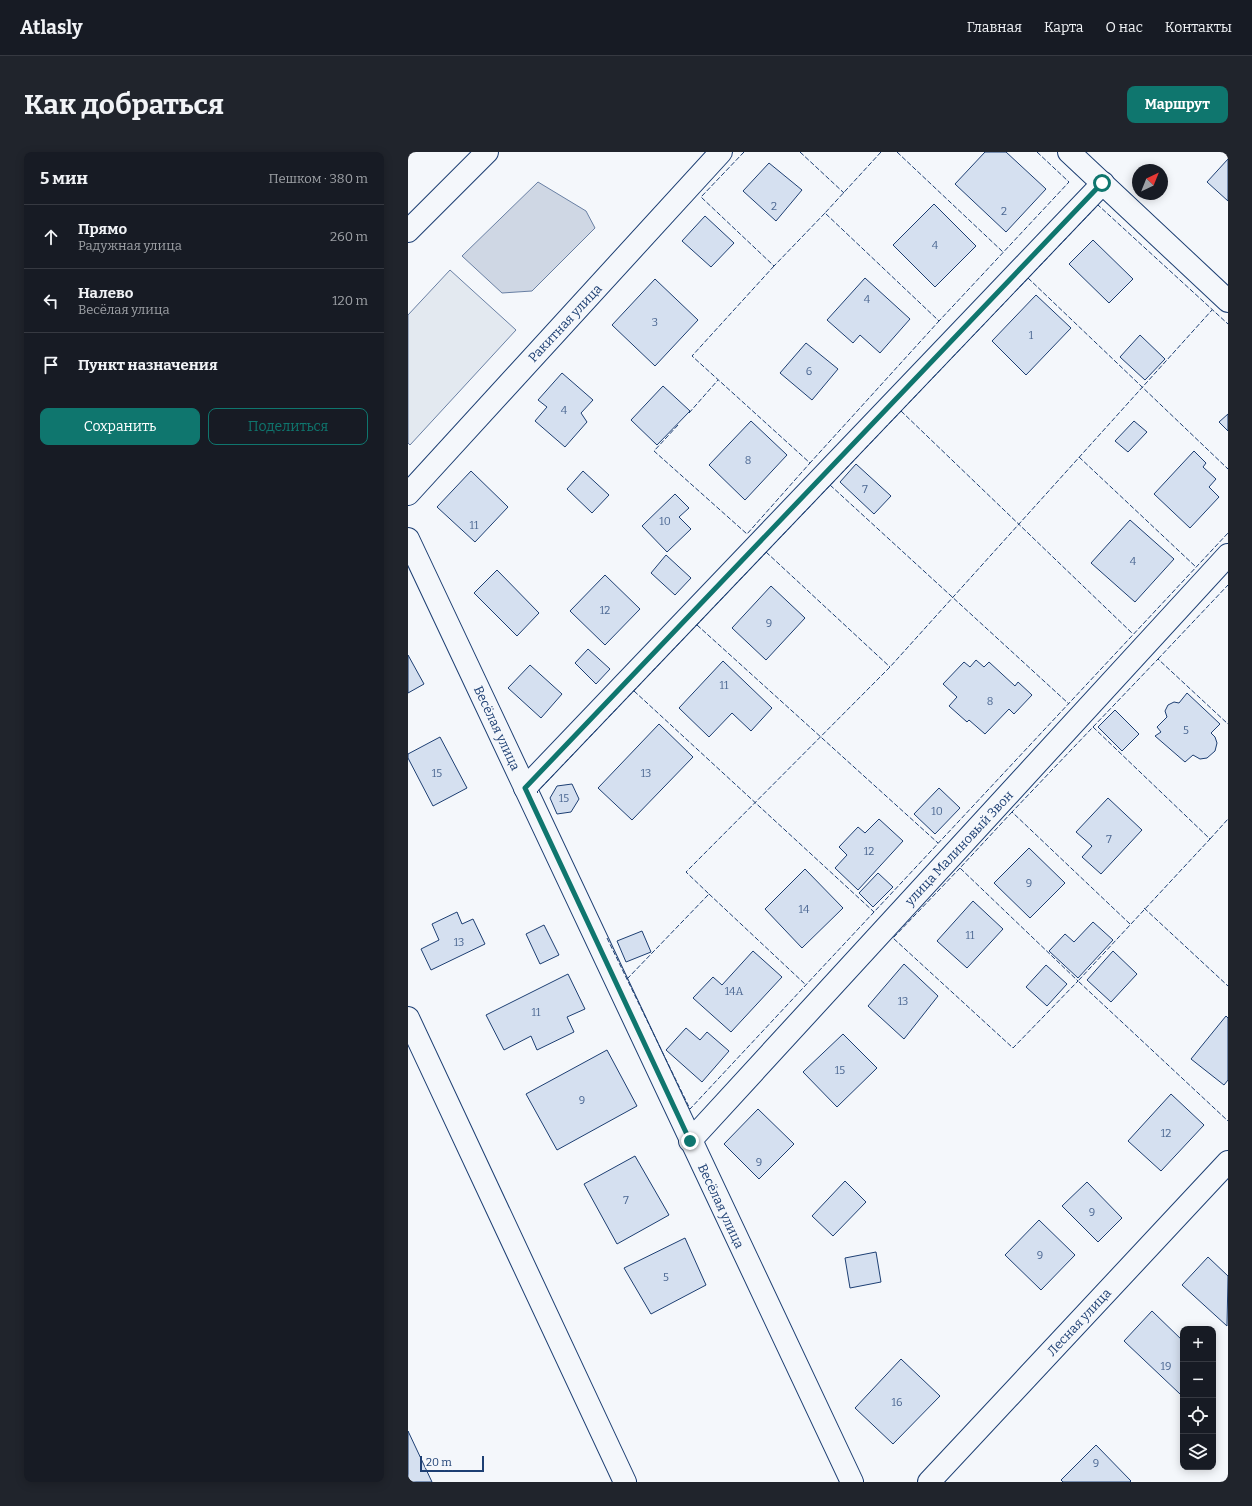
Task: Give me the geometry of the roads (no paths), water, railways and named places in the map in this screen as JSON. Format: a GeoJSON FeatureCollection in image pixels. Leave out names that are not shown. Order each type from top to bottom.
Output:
{"type":"FeatureCollection","features":[{"type":"Feature","properties":{"kind":"street"},"geometry":{"type":"LineString","coordinates":[[408,231],[487,152]]}},
{"type":"Feature","properties":{"kind":"street","name":"Ракитная улица"},"geometry":{"type":"LineString","coordinates":[[408,494],[721,152]]}},
{"type":"Feature","properties":{"kind":"street"},"geometry":{"type":"LineString","coordinates":[[1069,152],[1228,301]]}},
{"type":"Feature","properties":{"kind":"street"},"geometry":{"type":"LineString","coordinates":[[525,788],[1102,183]]}},
{"type":"Feature","properties":{"kind":"street","name":"Весёлая улица"},"geometry":{"type":"LineString","coordinates":[[408,539],[690,1141],[852,1482]]}},
{"type":"Feature","properties":{"kind":"street","name":"улица Малиновый Звон"},"geometry":{"type":"LineString","coordinates":[[690,1141],[1228,556]]}},
{"type":"Feature","properties":{"kind":"street"},"geometry":{"type":"LineString","coordinates":[[408,1018],[625,1482]]}},
{"type":"Feature","properties":{"kind":"street","name":"Лесная улица"},"geometry":{"type":"LineString","coordinates":[[929,1482],[1228,1162]]}}]}
